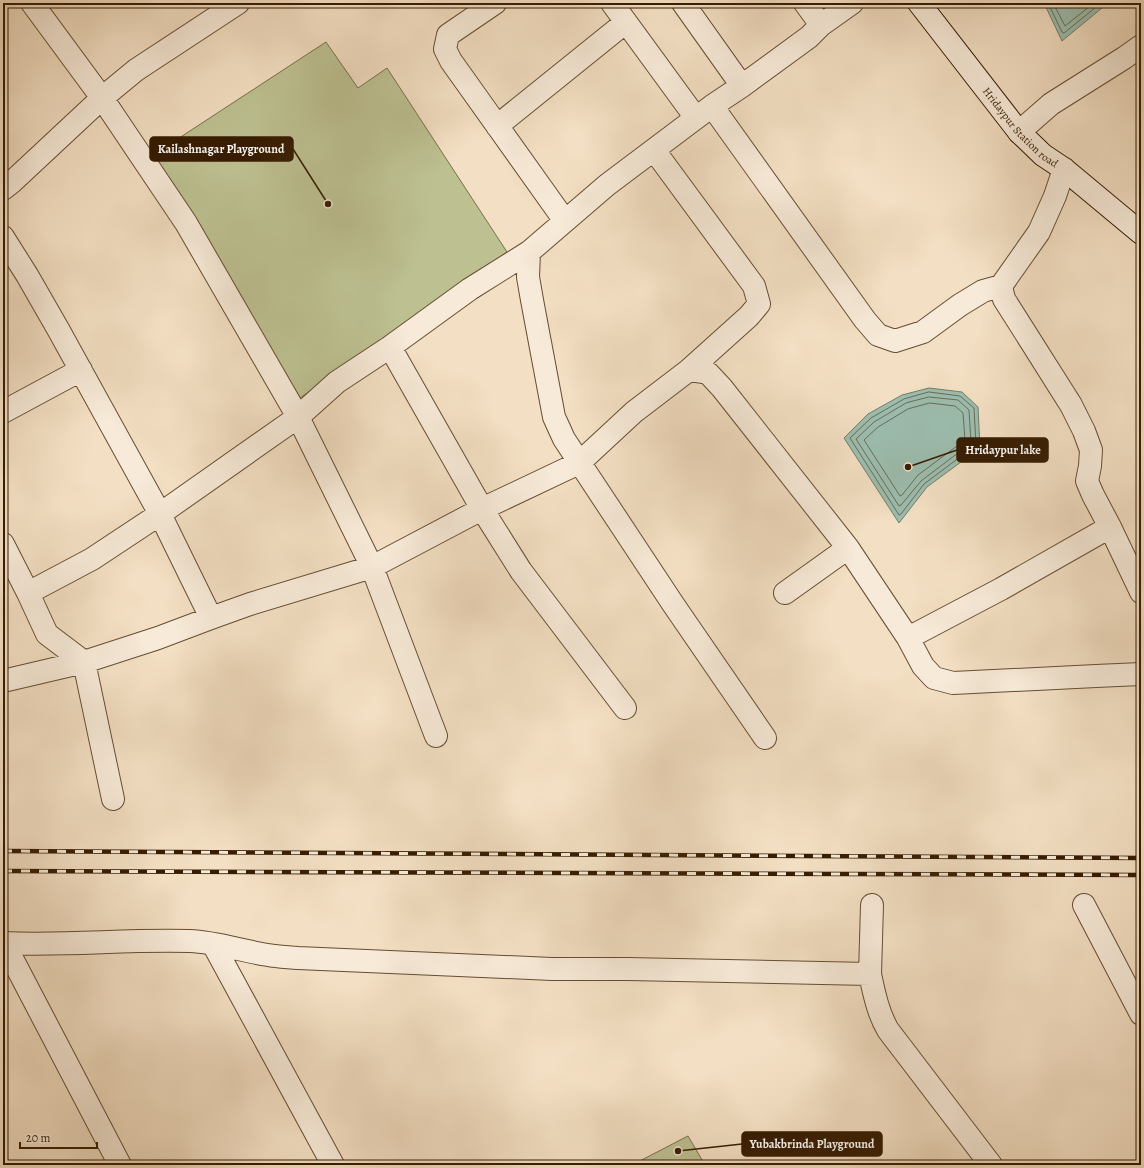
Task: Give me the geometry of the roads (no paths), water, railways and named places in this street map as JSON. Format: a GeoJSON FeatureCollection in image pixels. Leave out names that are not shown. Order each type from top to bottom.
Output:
{"type":"FeatureCollection","features":[{"type":"Feature","properties":{"kind":"street"},"geometry":{"type":"LineString","coordinates":[[32,3],[102,98],[186,223],[298,417],[372,567],[436,736]]}},
{"type":"Feature","properties":{"kind":"street"},"geometry":{"type":"LineString","coordinates":[[3,189],[102,98],[136,70],[238,3]]}},
{"type":"Feature","properties":{"kind":"street"},"geometry":{"type":"LineString","coordinates":[[495,3],[448,35],[445,49],[451,61],[565,221]]}},
{"type":"Feature","properties":{"kind":"street"},"geometry":{"type":"LineString","coordinates":[[612,3],[626,22],[704,112],[878,335],[895,341],[923,332],[960,305],[983,291],[1001,286],[1038,232],[1055,196],[1064,169]]}},
{"type":"Feature","properties":{"kind":"street"},"geometry":{"type":"LineString","coordinates":[[683,3],[742,86]]}},
{"type":"Feature","properties":{"kind":"street"},"geometry":{"type":"LineString","coordinates":[[805,3],[821,25]]}},
{"type":"Feature","properties":{"kind":"street"},"geometry":{"type":"LineString","coordinates":[[28,594],[92,559],[160,514],[298,417],[337,382],[390,347],[470,289],[529,252],[607,184],[809,37],[821,25],[852,3]]}},
{"type":"Feature","properties":{"kind":"street","name":"Hridaypur Station road"},"geometry":{"type":"LineString","coordinates":[[920,3],[1019,132],[1043,155],[1064,169],[1141,233]]}},
{"type":"Feature","properties":{"kind":"street"},"geometry":{"type":"LineString","coordinates":[[497,126],[626,22]]}},
{"type":"Feature","properties":{"kind":"street"},"geometry":{"type":"LineString","coordinates":[[1019,132],[1051,104],[1141,46]]}},
{"type":"Feature","properties":{"kind":"street"},"geometry":{"type":"LineString","coordinates":[[3,681],[84,662],[158,638],[211,618],[372,567],[482,508],[579,463],[634,412],[689,370],[749,316],[759,304],[754,286],[654,150]]}},
{"type":"Feature","properties":{"kind":"street"},"geometry":{"type":"LineString","coordinates":[[3,237],[28,275],[160,514],[211,618]]}},
{"type":"Feature","properties":{"kind":"street"},"geometry":{"type":"LineString","coordinates":[[529,252],[528,277],[554,417],[564,439],[765,738]]}},
{"type":"Feature","properties":{"kind":"street"},"geometry":{"type":"LineString","coordinates":[[1001,286],[1004,299],[1071,405],[1084,431],[1091,450],[1087,481],[1141,592]]}},
{"type":"Feature","properties":{"kind":"street"},"geometry":{"type":"LineString","coordinates":[[390,347],[482,508],[521,571],[625,708]]}},
{"type":"Feature","properties":{"kind":"street"},"geometry":{"type":"LineString","coordinates":[[3,412],[81,370]]}},
{"type":"Feature","properties":{"kind":"street"},"geometry":{"type":"LineString","coordinates":[[689,370],[708,373],[722,388],[848,548],[908,638],[923,666],[934,678],[953,683],[1141,674]]}},
{"type":"Feature","properties":{"kind":"street"},"geometry":{"type":"LineString","coordinates":[[908,638],[1001,589],[1110,527]]}},
{"type":"Feature","properties":{"kind":"street"},"geometry":{"type":"LineString","coordinates":[[3,544],[47,634],[84,662],[113,800]]}},
{"type":"Feature","properties":{"kind":"street"},"geometry":{"type":"LineString","coordinates":[[785,593],[848,548]]}},
{"type":"Feature","properties":{"kind":"street"},"geometry":{"type":"LineString","coordinates":[[872,905],[870,974],[875,998],[884,1022],[888,1030],[991,1165]]}},
{"type":"Feature","properties":{"kind":"street"},"geometry":{"type":"LineString","coordinates":[[1084,906],[1141,1014]]}},
{"type":"Feature","properties":{"kind":"street"},"geometry":{"type":"LineString","coordinates":[[120,1165],[4,943],[36,945],[167,940],[213,944],[269,956],[482,967],[870,974]]}},
{"type":"Feature","properties":{"kind":"street"},"geometry":{"type":"LineString","coordinates":[[213,944],[333,1165]]}},
{"type":"Feature","properties":{"kind":"water"},"geometry":{"type":"Polygon","coordinates":[[[1044,3],[1108,3],[1062,41],[1044,3]]]}},
{"type":"Feature","properties":{"kind":"water"},"geometry":{"type":"Polygon","coordinates":[[[929,388],[962,392],[978,407],[980,448],[927,487],[899,523],[844,438],[868,414],[902,395],[929,388]]]}},
{"type":"Feature","properties":{"kind":"railway"},"geometry":{"type":"LineString","coordinates":[[3,851],[1141,858]]}},
{"type":"Feature","properties":{"kind":"railway"},"geometry":{"type":"LineString","coordinates":[[3,871],[1141,875]]}},
{"type":"Feature","properties":{"kind":"place","name":"Kailashnagar Playground"},"geometry":{"type":"Point","coordinates":[328,204]}},
{"type":"Feature","properties":{"kind":"place","name":"Hridaypur lake"},"geometry":{"type":"Point","coordinates":[908,467]}},
{"type":"Feature","properties":{"kind":"place","name":"Yubakbrinda Playground"},"geometry":{"type":"Point","coordinates":[678,1151]}}]}
